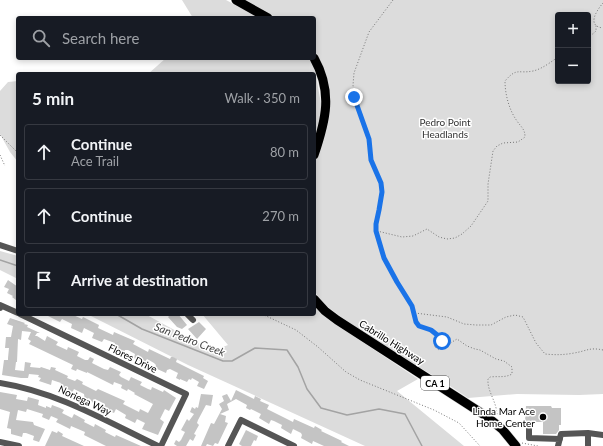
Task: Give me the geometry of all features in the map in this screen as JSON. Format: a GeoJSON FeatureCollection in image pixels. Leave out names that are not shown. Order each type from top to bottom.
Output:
{"type":"FeatureCollection","features":[{"type":"Feature","properties":{"kind":"highway"},"geometry":{"type":"LineString","coordinates":[[236,0],[264,16]]}},
{"type":"Feature","properties":{"kind":"highway"},"geometry":{"type":"LineString","coordinates":[[315,60],[323,80],[326,101],[324,123],[316,149]]}},
{"type":"Feature","properties":{"kind":"highway","name":"Cabrillo Highway"},"geometry":{"type":"LineString","coordinates":[[316,301],[336,320],[490,418],[518,444]]}},
{"type":"Feature","properties":{"kind":"street"},"geometry":{"type":"LineString","coordinates":[[0,245],[16,250]]}},
{"type":"Feature","properties":{"kind":"street","name":"Flores Drive"},"geometry":{"type":"LineString","coordinates":[[0,308],[0,305],[16,313]]}},
{"type":"Feature","properties":{"kind":"street","name":"Flores Drive"},"geometry":{"type":"LineString","coordinates":[[23,316],[186,394],[159,446]]}},
{"type":"Feature","properties":{"kind":"street"},"geometry":{"type":"LineString","coordinates":[[189,316],[193,320]]}},
{"type":"Feature","properties":{"kind":"street","name":"Noriega Way"},"geometry":{"type":"LineString","coordinates":[[0,383],[35,390],[65,401],[159,446]]}},
{"type":"Feature","properties":{"kind":"street"},"geometry":{"type":"LineString","coordinates":[[228,446],[241,420],[294,446]]}},
{"type":"Feature","properties":{"kind":"street"},"geometry":{"type":"LineString","coordinates":[[529,427],[529,438],[559,443],[562,434],[588,433],[603,436]]}},
{"type":"Feature","properties":{"kind":"street"},"geometry":{"type":"LineString","coordinates":[[588,433],[588,446]]}},
{"type":"Feature","properties":{"kind":"street"},"geometry":{"type":"LineString","coordinates":[[0,442],[19,446]]}},
{"type":"Feature","properties":{"kind":"path"},"geometry":{"type":"LineString","coordinates":[[393,0],[369,32],[354,73],[353,85],[358,108],[369,139],[371,160],[381,183],[382,192],[376,231],[384,258],[404,295],[412,306],[414,316],[419,326],[431,330],[441,338],[442,341],[439,345],[434,346],[439,350],[457,339],[475,350],[480,350],[496,359],[504,361],[512,368],[512,374],[508,376],[496,376],[488,379],[489,390],[497,406],[498,418]]}},
{"type":"Feature","properties":{"kind":"path"},"geometry":{"type":"LineString","coordinates":[[591,35],[596,31],[594,18],[595,11],[603,3]]}},
{"type":"Feature","properties":{"kind":"path"},"geometry":{"type":"LineString","coordinates":[[596,25],[603,28]]}},
{"type":"Feature","properties":{"kind":"path"},"geometry":{"type":"LineString","coordinates":[[376,231],[402,236],[413,236],[427,229],[439,237],[447,239],[455,238],[471,226],[488,201],[488,184],[493,151],[502,144],[518,142],[525,137],[524,129],[516,120],[506,96],[504,81],[514,73],[537,70],[555,59]]}},
{"type":"Feature","properties":{"kind":"path"},"geometry":{"type":"LineString","coordinates":[[0,135],[16,152]]}},
{"type":"Feature","properties":{"kind":"path"},"geometry":{"type":"LineString","coordinates":[[0,155],[5,166]]}},
{"type":"Feature","properties":{"kind":"path"},"geometry":{"type":"LineString","coordinates":[[414,313],[447,317],[464,324],[476,325],[491,325],[506,317],[515,315],[523,318],[536,344],[545,354],[558,356],[576,353],[592,348],[603,350]]}},
{"type":"Feature","properties":{"kind":"path"},"geometry":{"type":"LineString","coordinates":[[266,316],[296,330],[346,372],[360,380],[434,410],[459,423],[480,446]]}},
{"type":"Feature","properties":{"kind":"path"},"geometry":{"type":"LineString","coordinates":[[518,444],[538,446]]}},
{"type":"Feature","properties":{"kind":"green space"},"geometry":{"type":"Polygon","coordinates":[[[182,0],[226,0],[256,16],[192,16],[182,0]]]}},
{"type":"Feature","properties":{"kind":"green space","name":"Pedro Point Headlands"},"geometry":{"type":"Polygon","coordinates":[[[243,0],[603,0],[603,394],[517,394],[468,398],[365,335],[320,301],[316,293],[316,147],[322,126],[321,75],[315,60],[316,16],[268,16],[243,0]]]}},
{"type":"Feature","properties":{"kind":"green space"},"geometry":{"type":"Polygon","coordinates":[[[164,60],[313,60],[315,72],[150,72],[164,60]]]}},
{"type":"Feature","properties":{"kind":"green space"},"geometry":{"type":"Polygon","coordinates":[[[316,76],[322,109],[316,132],[316,76]]]}},
{"type":"Feature","properties":{"kind":"green space"},"geometry":{"type":"Polygon","coordinates":[[[16,81],[16,160],[0,134],[0,91],[8,82],[16,81]]]}},
{"type":"Feature","properties":{"kind":"green space"},"geometry":{"type":"Polygon","coordinates":[[[0,251],[16,255],[16,278],[0,270],[0,251]]]}},
{"type":"Feature","properties":{"kind":"green space"},"geometry":{"type":"Polygon","coordinates":[[[316,307],[358,339],[418,379],[397,391],[464,446],[365,446],[188,365],[91,316],[149,316],[213,351],[228,345],[204,316],[316,316],[316,307]]]}},
{"type":"Feature","properties":{"kind":"building"},"geometry":{"type":"Polygon","coordinates":[[[8,280],[16,286],[16,300],[12,297],[13,296],[7,293],[9,289],[4,287],[8,280]]]}},
{"type":"Feature","properties":{"kind":"building"},"geometry":{"type":"Polygon","coordinates":[[[48,316],[75,316],[82,319],[83,317],[99,325],[98,328],[113,335],[114,332],[135,341],[133,344],[148,352],[149,349],[170,359],[173,357],[177,359],[176,362],[204,376],[203,378],[208,381],[204,389],[197,386],[199,382],[192,378],[187,382],[180,380],[176,378],[178,373],[170,369],[167,370],[166,373],[155,368],[156,365],[147,359],[144,363],[134,358],[135,354],[128,350],[125,350],[123,353],[113,348],[115,343],[104,339],[102,342],[92,338],[94,333],[84,328],[82,333],[71,328],[72,324],[62,319],[60,322],[48,316]]]}},
{"type":"Feature","properties":{"kind":"building"},"geometry":{"type":"Polygon","coordinates":[[[180,316],[187,325],[182,329],[177,327],[168,317],[180,316]]]}},
{"type":"Feature","properties":{"kind":"building"},"geometry":{"type":"Polygon","coordinates":[[[10,318],[25,323],[24,324],[28,325],[27,327],[40,333],[37,333],[35,336],[45,341],[47,336],[58,342],[56,345],[67,350],[68,347],[79,352],[77,356],[85,360],[88,360],[90,357],[94,359],[92,363],[104,369],[108,370],[110,367],[121,372],[119,375],[129,381],[131,377],[142,382],[140,385],[148,389],[151,390],[152,387],[163,392],[164,390],[176,398],[169,411],[165,409],[160,419],[164,422],[158,435],[142,429],[145,423],[137,419],[135,423],[125,418],[126,415],[116,409],[114,413],[103,408],[105,404],[95,399],[93,403],[89,398],[85,400],[84,394],[74,389],[72,393],[61,388],[63,386],[60,385],[61,383],[52,380],[51,385],[39,381],[41,378],[38,377],[39,375],[29,374],[28,378],[21,378],[2,375],[4,360],[8,360],[9,348],[5,348],[6,337],[11,337],[13,326],[7,324],[10,318]],[[22,331],[21,340],[18,339],[17,362],[15,370],[24,371],[25,362],[31,363],[30,367],[41,367],[50,370],[51,367],[56,368],[55,370],[68,376],[67,378],[75,381],[77,379],[83,382],[82,384],[96,391],[98,389],[125,401],[123,404],[139,412],[140,409],[148,413],[153,404],[134,394],[135,393],[128,389],[127,391],[121,388],[122,385],[114,382],[113,385],[87,372],[71,369],[73,365],[29,344],[31,341],[28,339],[31,332],[22,331]]]}},
{"type":"Feature","properties":{"kind":"building"},"geometry":{"type":"Polygon","coordinates":[[[199,322],[206,329],[197,339],[188,329],[199,322]]]}},
{"type":"Feature","properties":{"kind":"building"},"geometry":{"type":"Polygon","coordinates":[[[236,390],[254,399],[255,396],[261,399],[260,401],[269,405],[267,409],[293,422],[294,419],[314,428],[315,426],[322,430],[321,431],[349,446],[324,446],[313,441],[312,444],[301,438],[301,433],[293,429],[291,434],[281,428],[282,425],[274,421],[271,420],[269,424],[259,418],[261,414],[246,408],[247,405],[236,399],[227,404],[229,410],[220,414],[226,416],[225,422],[228,423],[218,444],[215,443],[213,446],[207,444],[206,446],[201,446],[211,423],[214,424],[222,409],[219,404],[224,401],[222,396],[227,394],[231,401],[236,390]]]}},
{"type":"Feature","properties":{"kind":"building"},"geometry":{"type":"Polygon","coordinates":[[[0,392],[17,395],[16,399],[27,401],[28,397],[39,400],[38,405],[46,408],[46,406],[51,408],[52,405],[60,408],[64,410],[62,413],[72,418],[74,414],[85,420],[84,422],[94,427],[95,424],[106,430],[105,432],[115,437],[116,435],[141,446],[106,446],[84,435],[85,432],[71,426],[70,429],[56,422],[58,419],[51,416],[49,420],[42,417],[43,414],[27,409],[26,412],[18,410],[16,420],[33,422],[34,425],[45,429],[39,442],[33,440],[34,436],[26,433],[23,433],[22,437],[11,434],[11,429],[7,428],[10,412],[0,409],[0,392]]]}},
{"type":"Feature","properties":{"kind":"building"},"geometry":{"type":"Polygon","coordinates":[[[201,394],[213,395],[211,406],[206,405],[198,420],[197,423],[199,425],[194,434],[196,435],[193,441],[190,439],[186,446],[177,446],[174,444],[176,440],[179,442],[181,440],[185,432],[181,430],[187,419],[189,421],[194,414],[190,412],[192,407],[195,409],[196,407],[198,408],[201,394]]]}},
{"type":"Feature","properties":{"kind":"building","name":"Linda Mar Ace Home Center"},"geometry":{"type":"Polygon","coordinates":[[[526,406],[551,406],[552,408],[561,408],[561,425],[559,425],[559,430],[556,434],[543,434],[543,422],[525,422],[526,406]]]}},
{"type":"Feature","properties":{"kind":"building"},"geometry":{"type":"Polygon","coordinates":[[[246,430],[258,436],[256,441],[254,440],[251,446],[242,446],[239,444],[246,430]]]}},
{"type":"Feature","properties":{"kind":"building"},"geometry":{"type":"Polygon","coordinates":[[[52,431],[57,433],[58,431],[63,434],[62,436],[84,446],[45,446],[52,431]]]}},
{"type":"Feature","properties":{"kind":"waterway","name":"San Pedro Creek"},"geometry":{"type":"LineString","coordinates":[[0,260],[16,265]]}},
{"type":"Feature","properties":{"kind":"waterway","name":"San Pedro Creek"},"geometry":{"type":"LineString","coordinates":[[119,316],[142,329],[223,361],[232,361],[255,348],[287,350],[298,367],[307,389],[321,408],[347,415],[379,409],[405,414],[422,446]]}},
{"type":"Feature","properties":{"kind":"place","name":"Linda Mar Ace Home Center"},"geometry":{"type":"Point","coordinates":[543,417]}},
{"type":"Feature","properties":{"kind":"route"},"geometry":{"type":"LineString","coordinates":[[354,97],[369,139],[371,160],[381,183],[382,192],[376,231],[384,258],[404,295],[412,306],[416,322],[419,326],[431,330],[441,338],[442,341]]}}]}
